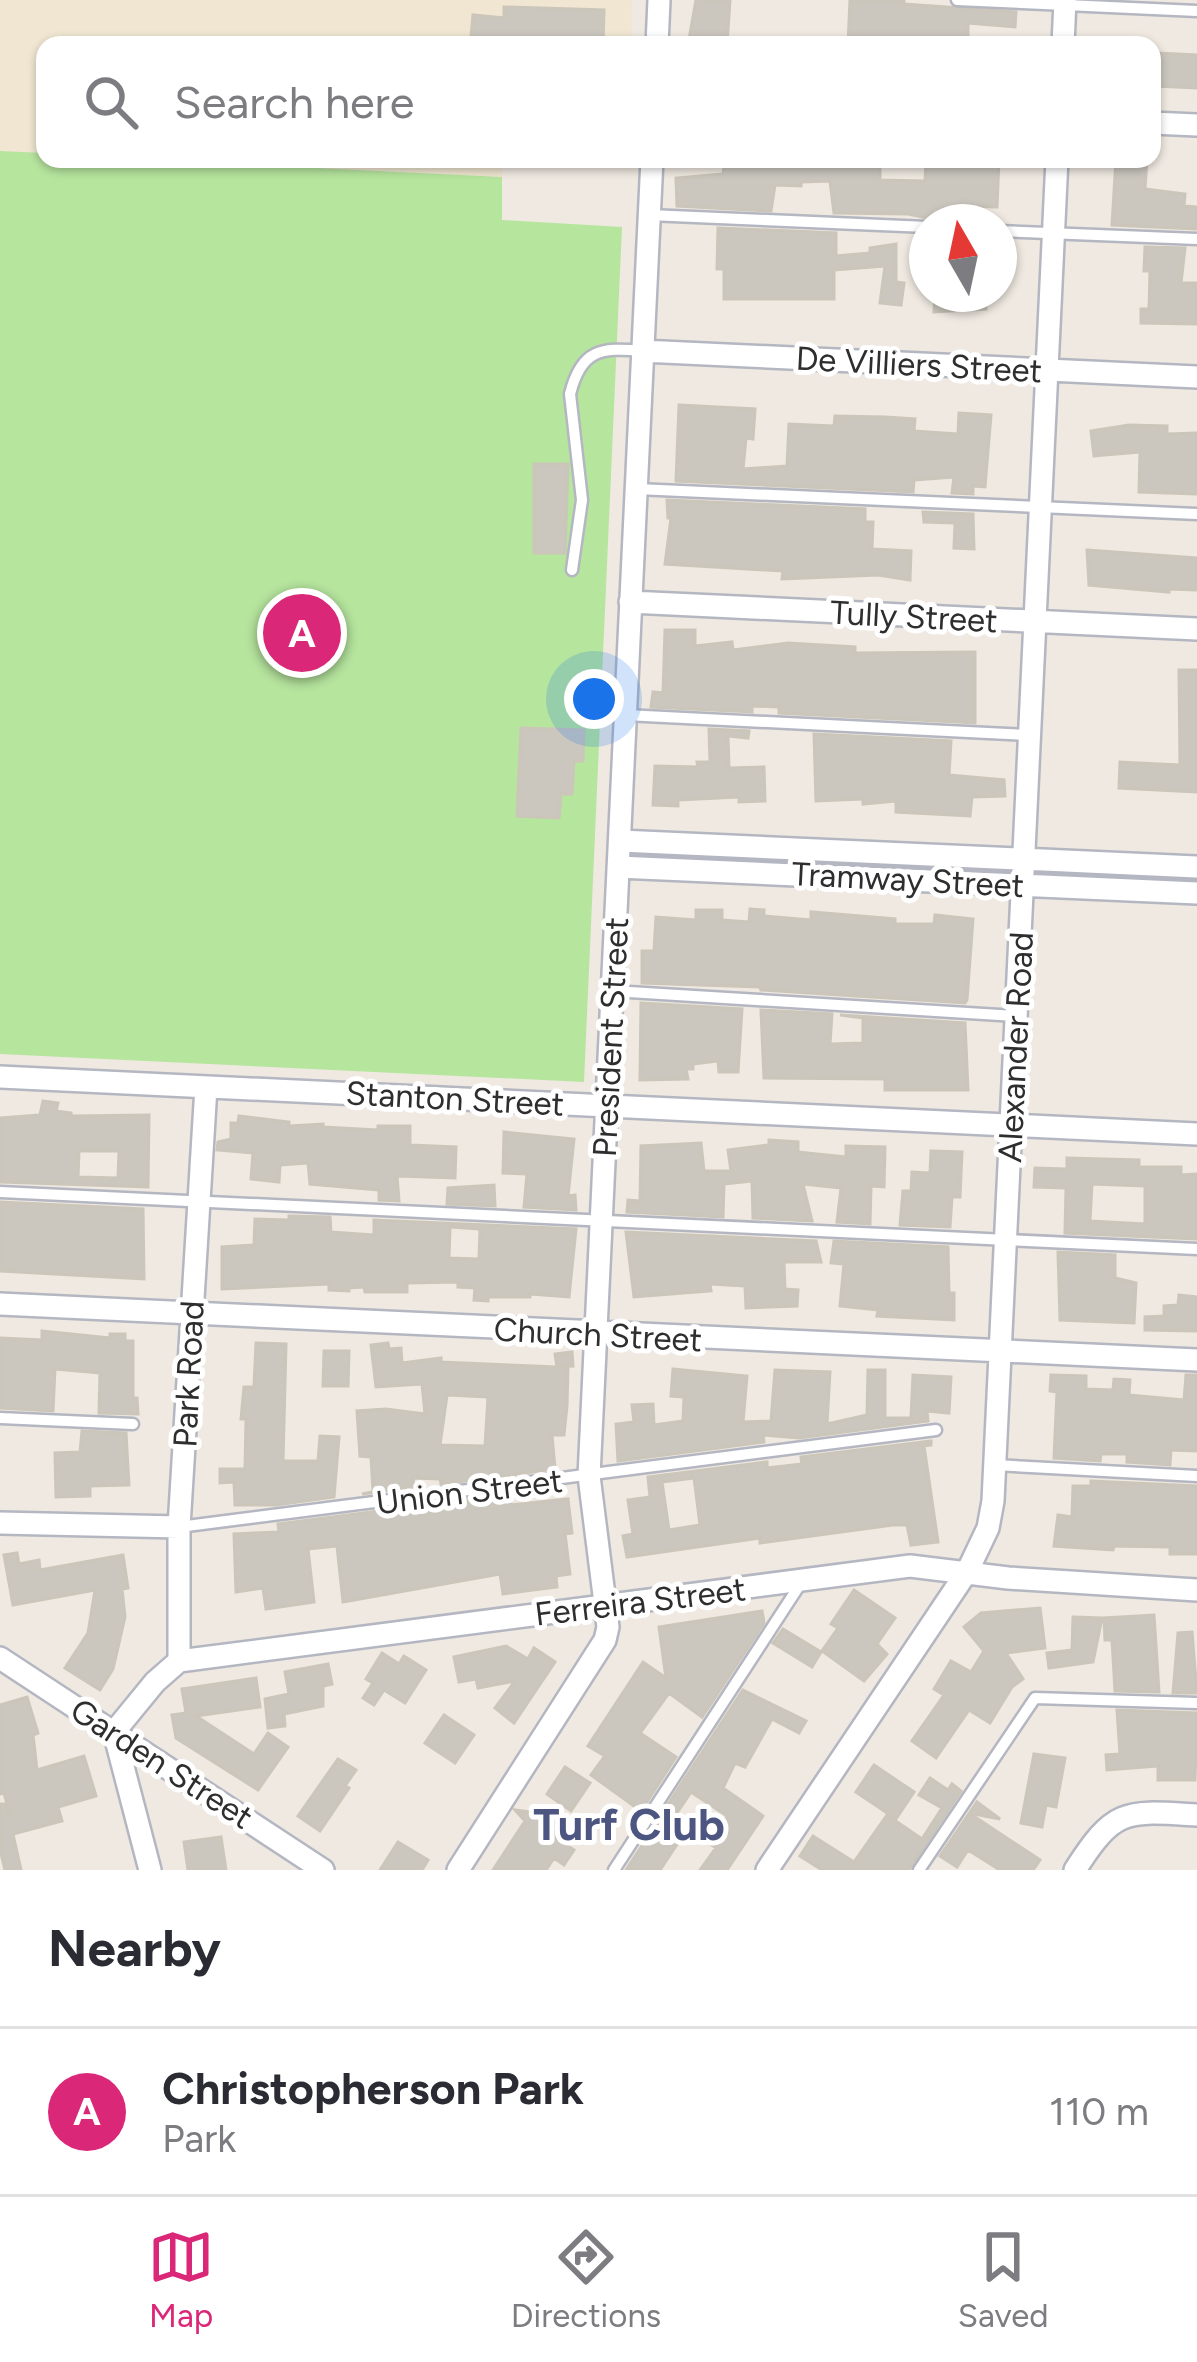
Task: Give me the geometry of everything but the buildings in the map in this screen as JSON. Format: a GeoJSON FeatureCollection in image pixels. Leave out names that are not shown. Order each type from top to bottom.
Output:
{"type":"FeatureCollection","features":[{"type":"Feature","properties":{"kind":"street"},"geometry":{"type":"LineString","coordinates":[[657,36],[659,0]]}},
{"type":"Feature","properties":{"kind":"street"},"geometry":{"type":"LineString","coordinates":[[1063,36],[1065,2]]}},
{"type":"Feature","properties":{"kind":"street"},"geometry":{"type":"LineString","coordinates":[[1161,123],[1197,125]]}},
{"type":"Feature","properties":{"kind":"street","name":"President Street"},"geometry":{"type":"LineString","coordinates":[[458,1870],[588,1672],[608,1627],[589,1476],[651,168]]}},
{"type":"Feature","properties":{"kind":"street","name":"Alexander Road"},"geometry":{"type":"LineString","coordinates":[[767,1870],[968,1570],[988,1528],[995,1465],[1057,168]]}},
{"type":"Feature","properties":{"kind":"street","name":"De Villiers Street"},"geometry":{"type":"LineString","coordinates":[[642,351],[1197,376]]}},
{"type":"Feature","properties":{"kind":"street","name":"Tully Street"},"geometry":{"type":"LineString","coordinates":[[630,602],[1197,629]]}},
{"type":"Feature","properties":{"kind":"street","name":"Tramway Street"},"geometry":{"type":"LineString","coordinates":[[620,842],[1197,867]]}},
{"type":"Feature","properties":{"kind":"street"},"geometry":{"type":"LineString","coordinates":[[818,875],[820,849]]}},
{"type":"Feature","properties":{"kind":"street","name":"Tramway Street"},"geometry":{"type":"LineString","coordinates":[[618,867],[1197,893]]}},
{"type":"Feature","properties":{"kind":"street","name":"Stanton Street"},"geometry":{"type":"LineString","coordinates":[[0,1077],[1197,1134]]}},
{"type":"Feature","properties":{"kind":"street","name":"Park Road"},"geometry":{"type":"LineString","coordinates":[[179,1661],[179,1527],[206,1087]]}},
{"type":"Feature","properties":{"kind":"street","name":"Church Street"},"geometry":{"type":"LineString","coordinates":[[0,1304],[1197,1360]]}},
{"type":"Feature","properties":{"kind":"street","name":"Union Street"},"geometry":{"type":"LineString","coordinates":[[0,1523],[179,1527]]}},
{"type":"Feature","properties":{"kind":"street","name":"Ferreira Street"},"geometry":{"type":"LineString","coordinates":[[179,1661],[910,1566],[1009,1578],[1197,1589]]}},
{"type":"Feature","properties":{"kind":"street","name":"Garden Street"},"geometry":{"type":"LineString","coordinates":[[0,1658],[323,1870]]}},
{"type":"Feature","properties":{"kind":"street"},"geometry":{"type":"LineString","coordinates":[[150,1870],[115,1732],[155,1682],[179,1661]]}},
{"type":"Feature","properties":{"kind":"street"},"geometry":{"type":"LineString","coordinates":[[1075,1870],[1095,1839],[1129,1814],[1197,1815]]}},
{"type":"Feature","properties":{"kind":"lane"},"geometry":{"type":"LineString","coordinates":[[957,0],[1197,11]]}},
{"type":"Feature","properties":{"kind":"lane"},"geometry":{"type":"LineString","coordinates":[[648,215],[909,226]]}},
{"type":"Feature","properties":{"kind":"lane"},"geometry":{"type":"LineString","coordinates":[[1017,232],[1197,239]]}},
{"type":"Feature","properties":{"kind":"lane"},"geometry":{"type":"LineString","coordinates":[[572,570],[582,500],[570,394],[573,383],[581,362],[593,355],[611,348],[642,351]]}},
{"type":"Feature","properties":{"kind":"lane"},"geometry":{"type":"LineString","coordinates":[[636,489],[1197,514]]}},
{"type":"Feature","properties":{"kind":"lane"},"geometry":{"type":"LineString","coordinates":[[625,715],[1028,735]]}},
{"type":"Feature","properties":{"kind":"lane"},"geometry":{"type":"LineString","coordinates":[[613,991],[1016,1016]]}},
{"type":"Feature","properties":{"kind":"lane"},"geometry":{"type":"LineString","coordinates":[[0,1192],[1197,1249]]}},
{"type":"Feature","properties":{"kind":"lane"},"geometry":{"type":"LineString","coordinates":[[0,1418],[133,1424]]}},
{"type":"Feature","properties":{"kind":"lane","name":"Union Street"},"geometry":{"type":"LineString","coordinates":[[179,1527],[936,1430]]}},
{"type":"Feature","properties":{"kind":"lane"},"geometry":{"type":"LineString","coordinates":[[995,1465],[1197,1476]]}},
{"type":"Feature","properties":{"kind":"lane"},"geometry":{"type":"LineString","coordinates":[[614,1870],[802,1580]]}},
{"type":"Feature","properties":{"kind":"lane"},"geometry":{"type":"LineString","coordinates":[[919,1870],[1035,1698],[1197,1703]]}},
{"type":"Feature","properties":{"kind":"shaded area"},"geometry":{"type":"Polygon","coordinates":[[[0,0],[632,0],[631,36],[36,36],[36,153],[0,151],[0,0]]]}},
{"type":"Feature","properties":{"kind":"shaded area"},"geometry":{"type":"Polygon","coordinates":[[[316,168],[502,168],[502,177],[316,168]]]}},
{"type":"Feature","properties":{"kind":"green space"},"geometry":{"type":"Polygon","coordinates":[[[0,151],[36,153],[36,168],[316,168],[502,177],[502,220],[622,227],[584,1082],[0,1054],[0,151]]]}},
{"type":"Feature","properties":{"kind":"place","name":"Christopherson Park"},"geometry":{"type":"Point","coordinates":[302,633]}},
{"type":"Feature","properties":{"kind":"district","name":"Turf Club"},"geometry":{"type":"Point","coordinates":[629,1824]}}]}
